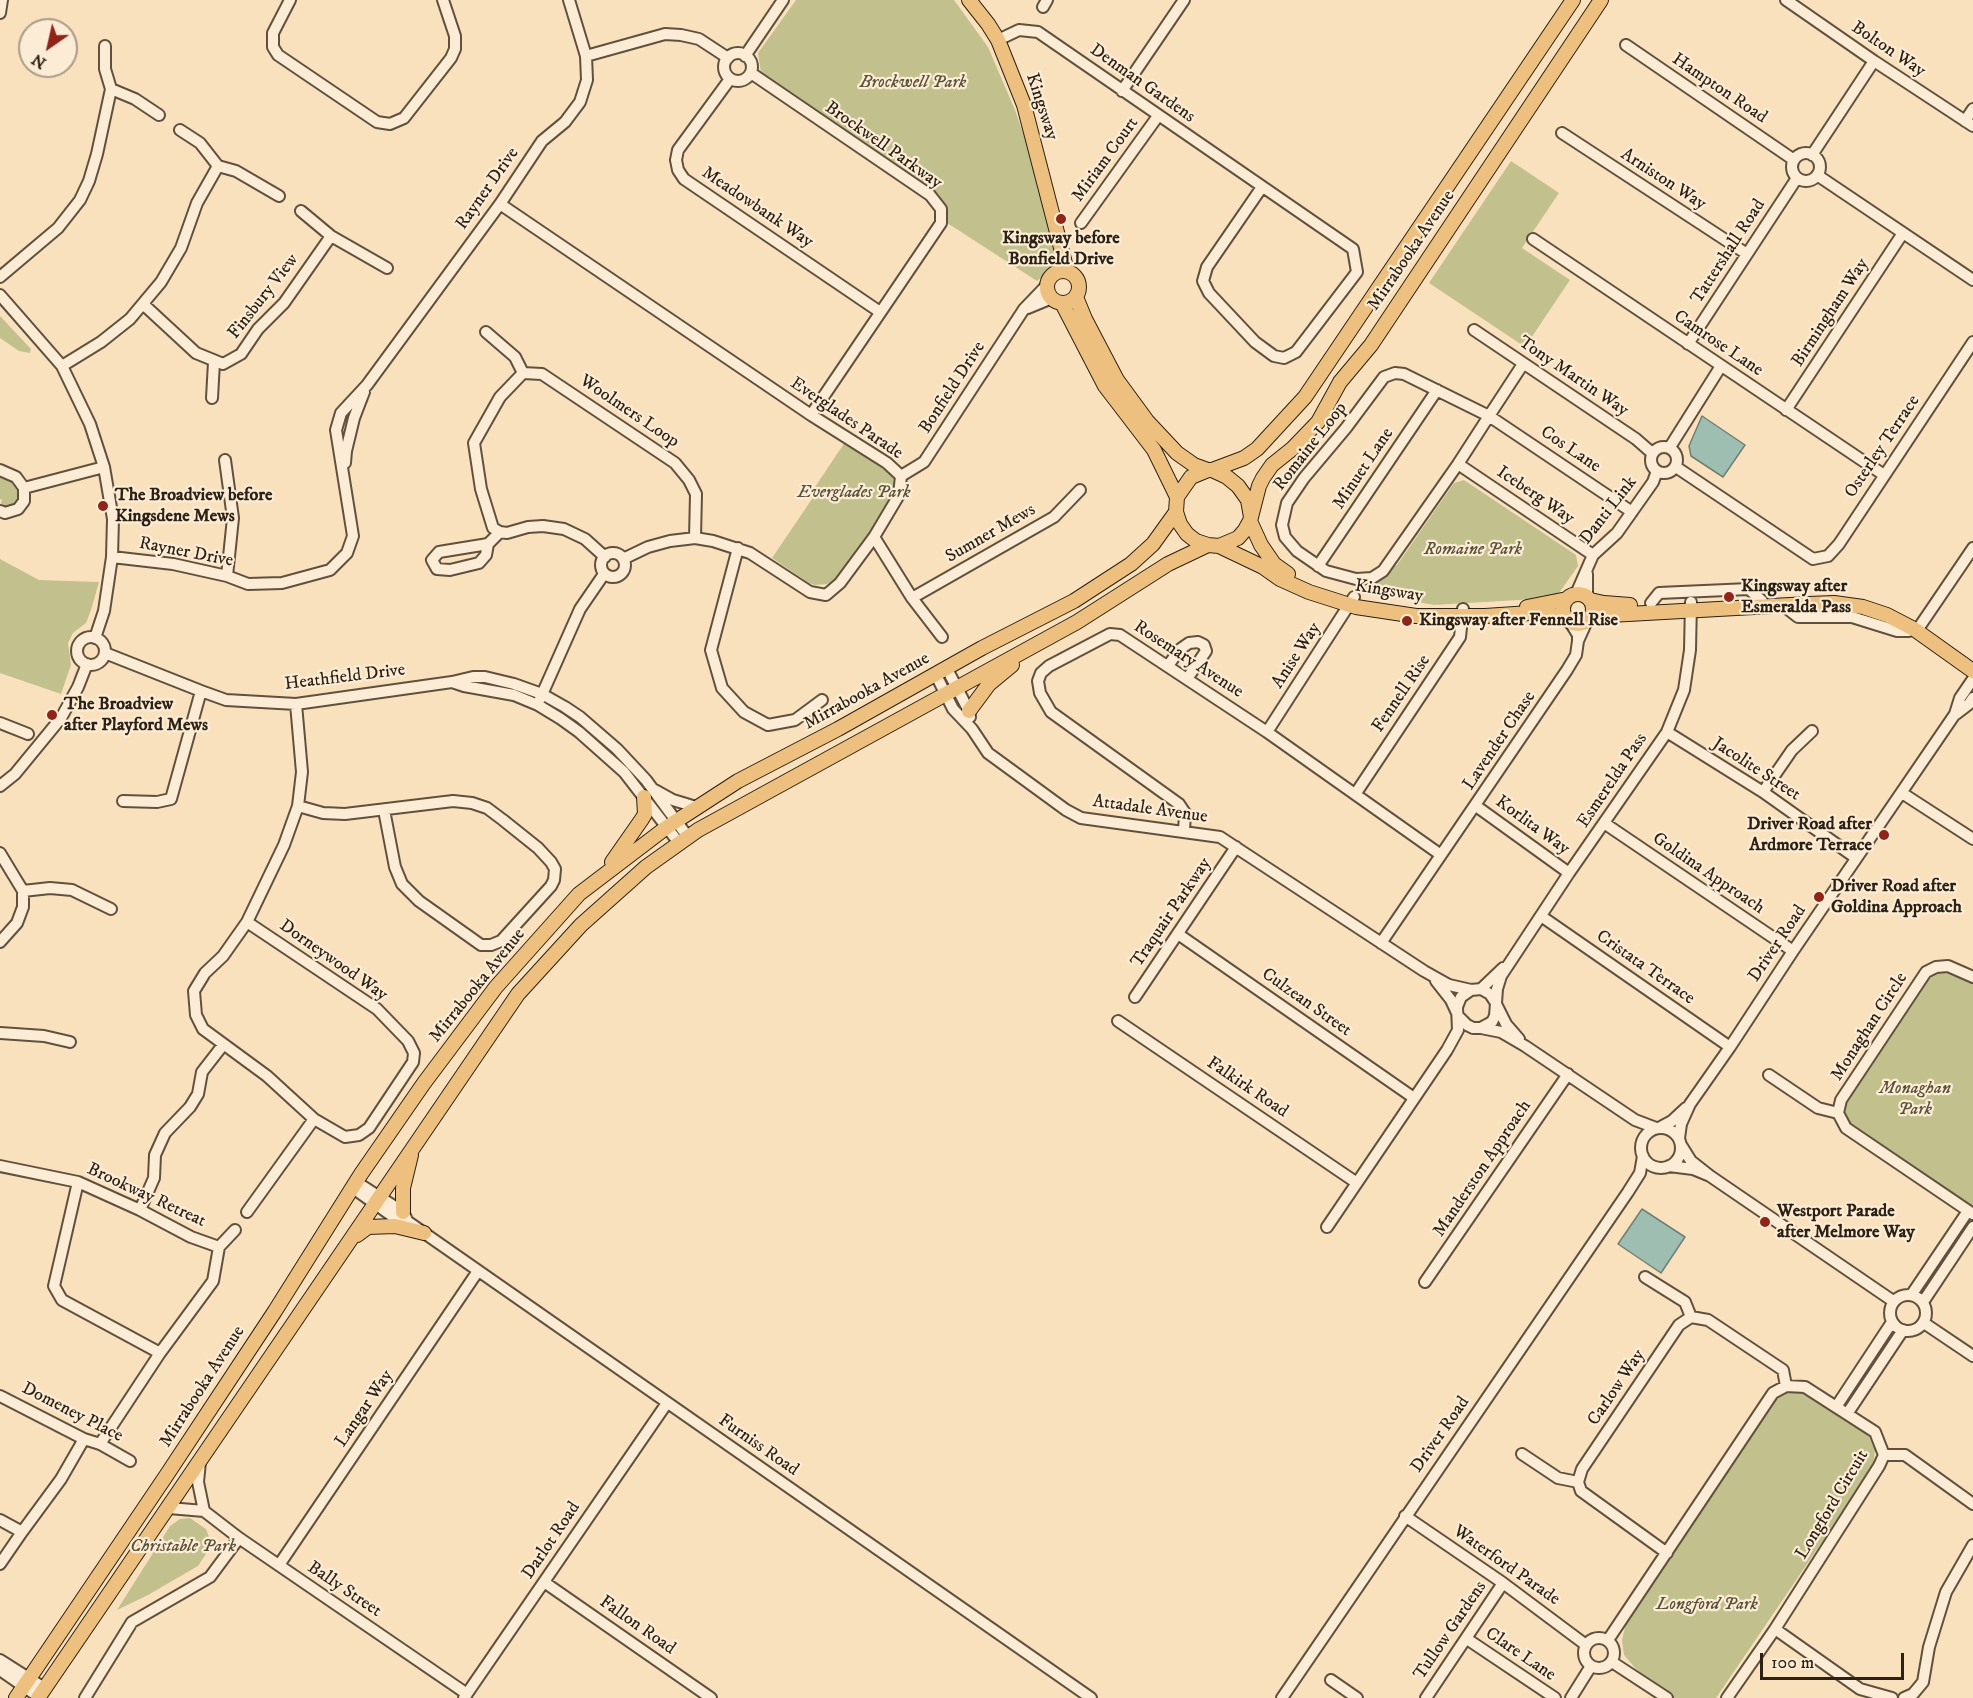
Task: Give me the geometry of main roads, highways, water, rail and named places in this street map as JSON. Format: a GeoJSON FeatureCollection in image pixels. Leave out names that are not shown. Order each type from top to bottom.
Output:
{"type":"FeatureCollection","features":[{"type":"Feature","properties":{"kind":"main road","name":"Mirrabooka Avenue"},"geometry":{"type":"LineString","coordinates":[[1210,470],[1244,458],[1257,449],[1305,397],[1573,0]]}},
{"type":"Feature","properties":{"kind":"main road","name":"Mirrabooka Avenue"},"geometry":{"type":"LineString","coordinates":[[1251,519],[1263,478],[1272,465],[1292,449],[1318,422],[1340,382],[1371,345],[1601,0]]}},
{"type":"Feature","properties":{"kind":"main road","name":"Kingsway"},"geometry":{"type":"LineString","coordinates":[[972,1],[998,39],[1024,105],[1056,228],[1053,267],[1061,272]]}},
{"type":"Feature","properties":{"kind":"main road"},"geometry":{"type":"LineString","coordinates":[[1057,301],[1072,300],[1076,297],[1079,290],[1074,275],[1061,272],[1051,276],[1047,284],[1049,294],[1057,301],[1105,386],[1154,450],[1177,497],[1176,512],[1187,534],[1196,541],[1213,546],[1238,538],[1251,519],[1248,500],[1239,486],[1227,477],[1194,465],[1177,453],[1147,421],[1117,380],[1076,297]]}},
{"type":"Feature","properties":{"kind":"main road"},"geometry":{"type":"LineString","coordinates":[[1177,497],[1191,477],[1210,470]]}},
{"type":"Feature","properties":{"kind":"main road","name":"Mirrabooka Avenue"},"geometry":{"type":"LineString","coordinates":[[23,1688],[166,1476],[275,1311],[354,1185],[424,1083],[496,987],[579,894],[696,807],[738,782],[982,648],[1074,601],[1131,564],[1153,544],[1176,512]]}},
{"type":"Feature","properties":{"kind":"main road","name":"Kingsway"},"geometry":{"type":"LineString","coordinates":[[1251,519],[1261,545],[1274,564],[1282,570],[1352,601]]}},
{"type":"Feature","properties":{"kind":"main road","name":"Mirrabooka Avenue"},"geometry":{"type":"LineString","coordinates":[[40,1694],[518,993],[581,925],[646,867],[683,840],[1077,622],[1168,564],[1213,546]]}},
{"type":"Feature","properties":{"kind":"main road","name":"Kingsway"},"geometry":{"type":"LineString","coordinates":[[1213,546],[1263,567],[1280,579],[1309,592],[1352,601],[1463,613],[1544,614],[1579,624],[1590,618],[1691,606],[1826,598],[1851,600],[1888,609],[1973,660]]}},
{"type":"Feature","properties":{"kind":"main road"},"geometry":{"type":"LineString","coordinates":[[1568,620],[1563,609],[1580,598],[1593,608],[1590,618]]}},
{"type":"Feature","properties":{"kind":"main road","name":"Kingsway"},"geometry":{"type":"LineString","coordinates":[[1463,613],[1533,607],[1580,598],[1627,605],[1834,603],[1863,607],[1917,628],[1973,671]]}},
{"type":"Feature","properties":{"kind":"main road"},"geometry":{"type":"LineString","coordinates":[[969,711],[989,684],[1040,643]]}},
{"type":"Feature","properties":{"kind":"main road"},"geometry":{"type":"LineString","coordinates":[[599,878],[632,836],[642,819],[648,793]]}},
{"type":"Feature","properties":{"kind":"main road"},"geometry":{"type":"LineString","coordinates":[[405,1217],[403,1188],[413,1147]]}},
{"type":"Feature","properties":{"kind":"main road"},"geometry":{"type":"LineString","coordinates":[[352,1238],[368,1227],[394,1226],[424,1233]]}},
{"type":"Feature","properties":{"kind":"place","name":"Kingsway before Bonfield Drive"},"geometry":{"type":"Point","coordinates":[1061,219]}},
{"type":"Feature","properties":{"kind":"place","name":"The Broadview before Kingsdene Mews"},"geometry":{"type":"Point","coordinates":[103,506]}},
{"type":"Feature","properties":{"kind":"place","name":"Kingsway after Esmeralda Pass"},"geometry":{"type":"Point","coordinates":[1729,597]}},
{"type":"Feature","properties":{"kind":"place","name":"Kingsway after Fennell Rise"},"geometry":{"type":"Point","coordinates":[1407,621]}},
{"type":"Feature","properties":{"kind":"place","name":"The Broadview after Playford Mews"},"geometry":{"type":"Point","coordinates":[52,715]}},
{"type":"Feature","properties":{"kind":"place","name":"Driver Road after Ardmore Terrace"},"geometry":{"type":"Point","coordinates":[1884,835]}},
{"type":"Feature","properties":{"kind":"place","name":"Driver Road after Goldina Approach"},"geometry":{"type":"Point","coordinates":[1819,897]}},
{"type":"Feature","properties":{"kind":"place","name":"Westport Parade after Melmore Way"},"geometry":{"type":"Point","coordinates":[1765,1222]}},
{"type":"Feature","properties":{"kind":"park label","name":"Brockwell Park"},"geometry":{"type":"Point","coordinates":[913,83]}},
{"type":"Feature","properties":{"kind":"park label","name":"Everglades Park"},"geometry":{"type":"Point","coordinates":[854,493]}},
{"type":"Feature","properties":{"kind":"park label","name":"Romaine Park"},"geometry":{"type":"Point","coordinates":[1473,550]}},
{"type":"Feature","properties":{"kind":"park label","name":"Monaghan Park"},"geometry":{"type":"Point","coordinates":[1915,1099]}},
{"type":"Feature","properties":{"kind":"park label","name":"Christable Park"},"geometry":{"type":"Point","coordinates":[183,1547]}},
{"type":"Feature","properties":{"kind":"park label","name":"Longford Park"},"geometry":{"type":"Point","coordinates":[1707,1605]}}]}
